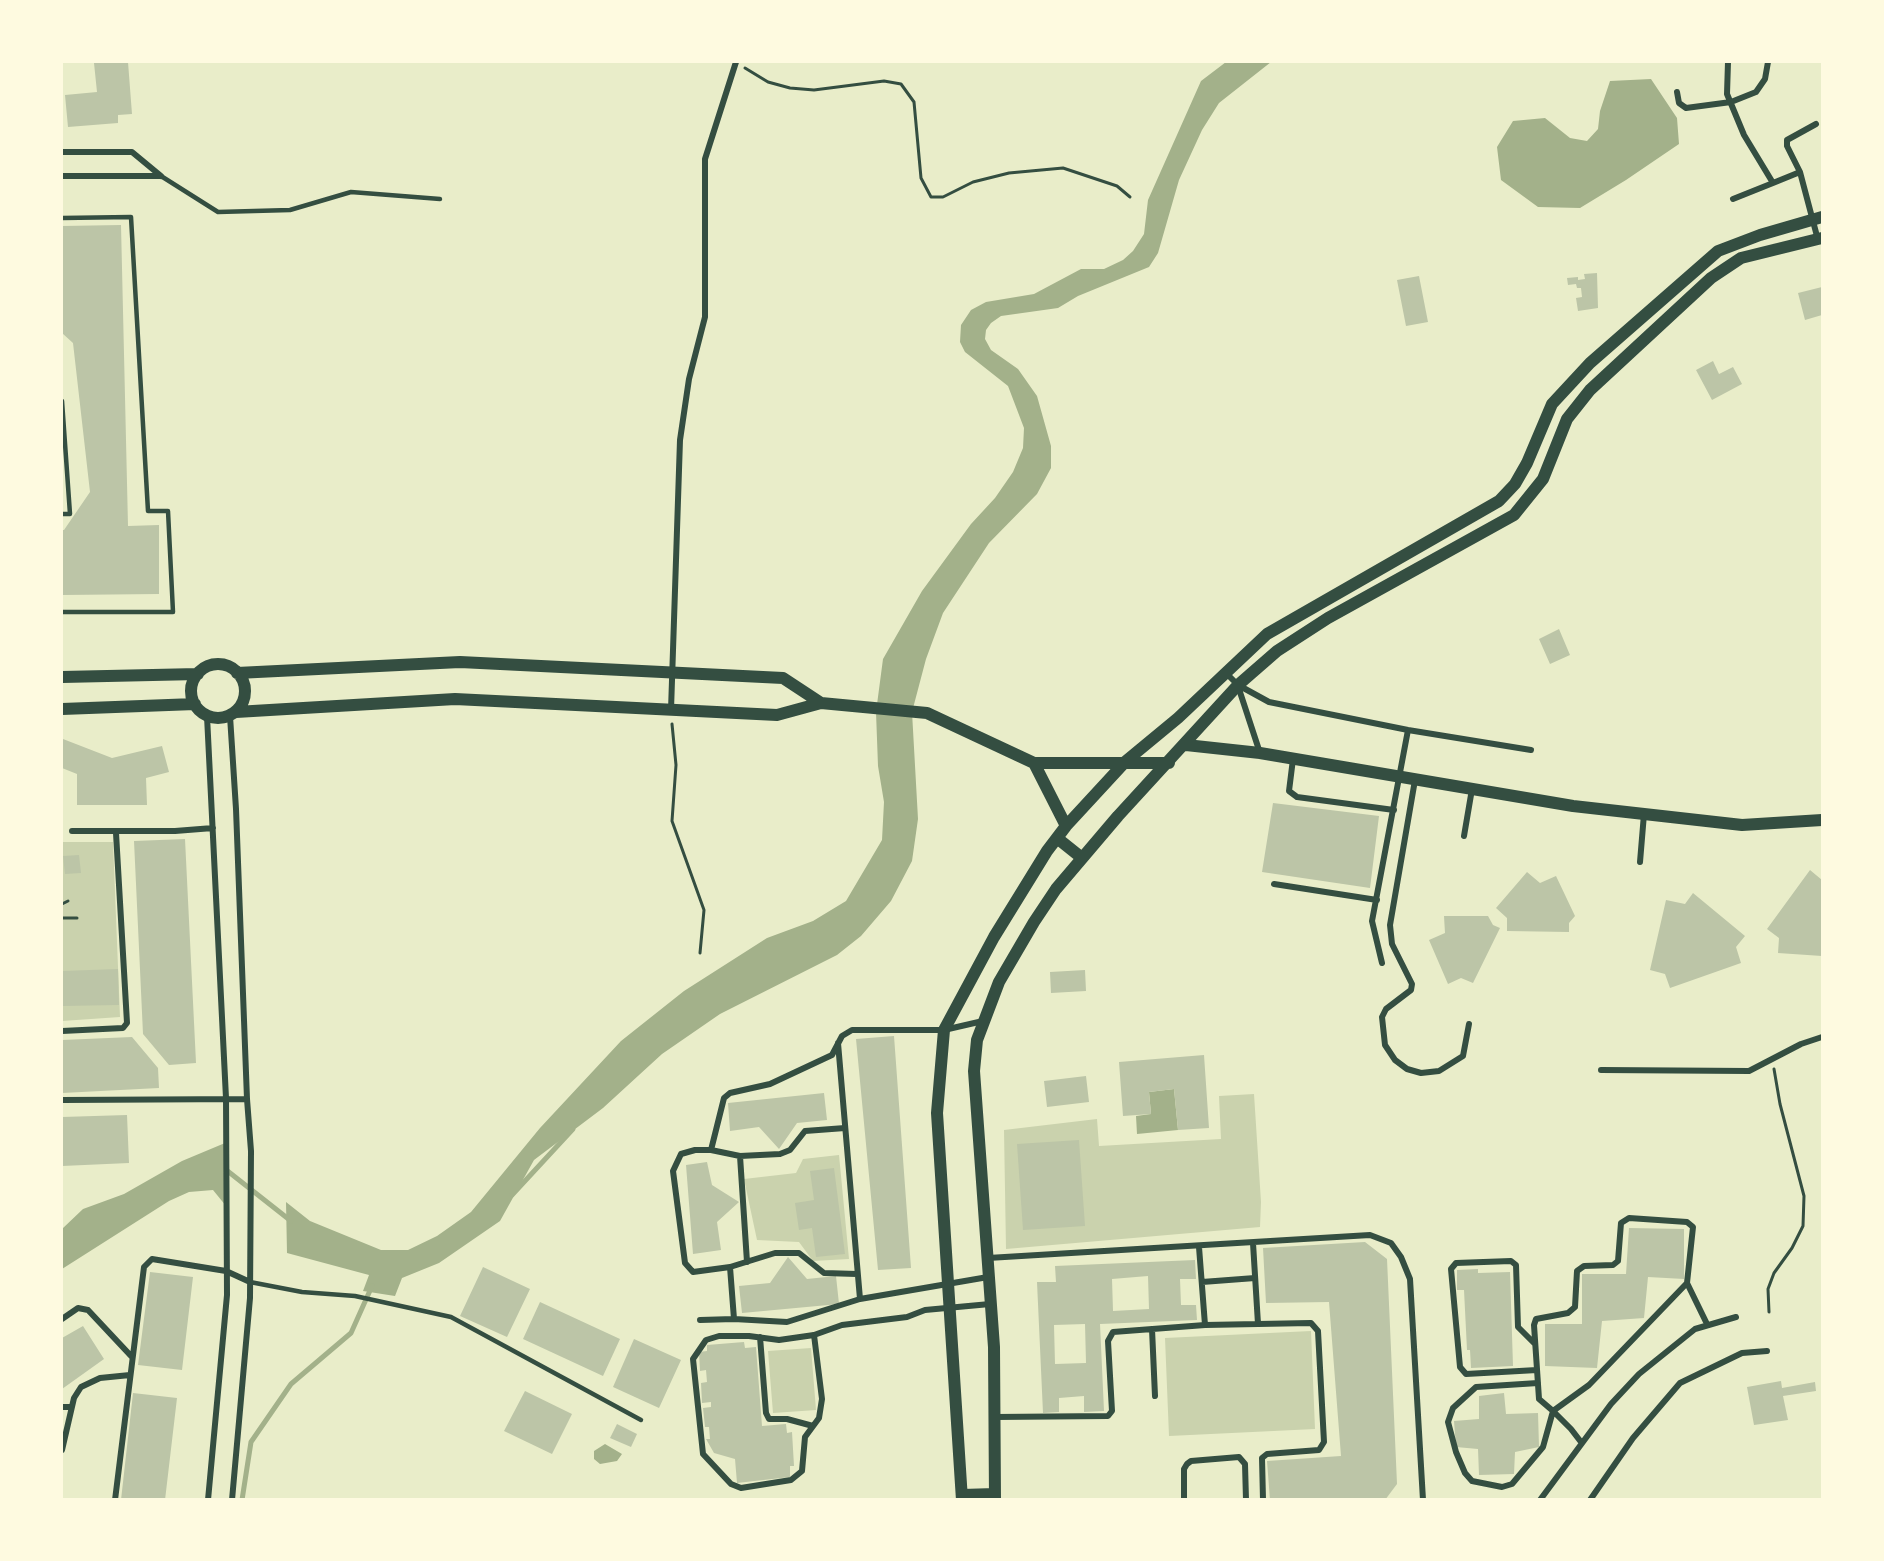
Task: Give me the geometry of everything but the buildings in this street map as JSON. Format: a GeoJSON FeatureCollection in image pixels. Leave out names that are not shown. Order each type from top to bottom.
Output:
{"type":"FeatureCollection","features":[{"type":"Feature","properties":{"kind":"main road"},"geometry":{"type":"LineString","coordinates":[[1817,218],[1760,235],[1716,253],[1624,333],[1552,404],[1527,463],[1515,484],[1490,506],[1267,634],[1178,718],[1126,761],[1057,838],[994,937],[944,1030],[937,1113],[962,1497],[995,1497],[994,1347],[974,1071],[977,1040],[999,982],[1034,922],[1082,858],[1238,685],[1277,651],[1451,549],[1514,515],[1543,479],[1567,419],[1590,390],[1711,278],[1741,258],[1820,239]]}},
{"type":"Feature","properties":{"kind":"main road"},"geometry":{"type":"LineString","coordinates":[[1716,253],[1726,268]]}},
{"type":"Feature","properties":{"kind":"main road"},"geometry":{"type":"LineString","coordinates":[[1624,333],[1636,348]]}},
{"type":"Feature","properties":{"kind":"main road"},"geometry":{"type":"LineString","coordinates":[[1562,393],[1575,409]]}},
{"type":"Feature","properties":{"kind":"main road"},"geometry":{"type":"LineString","coordinates":[[1527,463],[1543,479]]}},
{"type":"Feature","properties":{"kind":"main road"},"geometry":{"type":"LineString","coordinates":[[1490,506],[1503,522]]}},
{"type":"Feature","properties":{"kind":"main road"},"geometry":{"type":"LineString","coordinates":[[1442,535],[1451,549]]}},
{"type":"Feature","properties":{"kind":"main road"},"geometry":{"type":"LineString","coordinates":[[1295,619],[1305,633]]}},
{"type":"Feature","properties":{"kind":"main road"},"geometry":{"type":"LineString","coordinates":[[237,673],[460,662],[783,678],[820,703]]}},
{"type":"Feature","properties":{"kind":"main road"},"geometry":{"type":"LineString","coordinates":[[62,676],[198,674],[215,665],[228,667],[243,680],[245,697],[233,714]]}},
{"type":"Feature","properties":{"kind":"main road"},"geometry":{"type":"LineString","coordinates":[[198,674],[192,689],[195,704],[207,716],[222,718],[233,714],[455,699],[777,715],[820,703],[927,713],[1034,763],[1126,761],[1169,763]]}},
{"type":"Feature","properties":{"kind":"main road"},"geometry":{"type":"LineString","coordinates":[[62,708],[195,704]]}},
{"type":"Feature","properties":{"kind":"main road"},"geometry":{"type":"LineString","coordinates":[[1186,745],[1260,753],[1573,806],[1742,825],[1822,820]]}},
{"type":"Feature","properties":{"kind":"main road"},"geometry":{"type":"LineString","coordinates":[[1034,763],[1066,826]]}},
{"type":"Feature","properties":{"kind":"main road"},"geometry":{"type":"LineString","coordinates":[[1057,838],[1082,858]]}},
{"type":"Feature","properties":{"kind":"street"},"geometry":{"type":"LineString","coordinates":[[670,711],[680,440],[688,379],[705,317],[705,159],[736,62]]}},
{"type":"Feature","properties":{"kind":"street"},"geometry":{"type":"LineString","coordinates":[[1728,62],[1727,94],[1744,135],[1773,183]]}},
{"type":"Feature","properties":{"kind":"street"},"geometry":{"type":"LineString","coordinates":[[1677,92],[1679,103],[1686,108],[1731,102],[1756,92],[1765,79],[1768,62]]}},
{"type":"Feature","properties":{"kind":"street"},"geometry":{"type":"LineString","coordinates":[[1816,124],[1787,140],[1787,146],[1800,172],[1817,218],[1820,239]]}},
{"type":"Feature","properties":{"kind":"street"},"geometry":{"type":"LineString","coordinates":[[62,152],[132,152],[161,176]]}},
{"type":"Feature","properties":{"kind":"street"},"geometry":{"type":"LineString","coordinates":[[1733,199],[1800,172]]}},
{"type":"Feature","properties":{"kind":"street"},"geometry":{"type":"LineString","coordinates":[[62,176],[161,176]]}},
{"type":"Feature","properties":{"kind":"street"},"geometry":{"type":"LineString","coordinates":[[1225,672],[1238,685],[1269,702],[1408,730],[1532,750]]}},
{"type":"Feature","properties":{"kind":"street"},"geometry":{"type":"LineString","coordinates":[[1238,685],[1260,753]]}},
{"type":"Feature","properties":{"kind":"street"},"geometry":{"type":"LineString","coordinates":[[232,1500],[250,1298],[251,1151],[246,1099],[233,714]]}},
{"type":"Feature","properties":{"kind":"street"},"geometry":{"type":"LineString","coordinates":[[207,716],[226,1098],[227,1295],[208,1500]]}},
{"type":"Feature","properties":{"kind":"street"},"geometry":{"type":"LineString","coordinates":[[1382,963],[1372,921],[1408,730]]}},
{"type":"Feature","properties":{"kind":"street"},"geometry":{"type":"LineString","coordinates":[[1293,759],[1289,791],[1297,797],[1394,810]]}},
{"type":"Feature","properties":{"kind":"street"},"geometry":{"type":"LineString","coordinates":[[1415,780],[1390,925],[1392,944],[1412,984],[1411,990],[1386,1010],[1382,1017],[1385,1045],[1395,1060],[1407,1069],[1421,1072],[1439,1071],[1463,1056],[1469,1024]]}},
{"type":"Feature","properties":{"kind":"street"},"geometry":{"type":"LineString","coordinates":[[1464,836],[1472,789]]}},
{"type":"Feature","properties":{"kind":"street"},"geometry":{"type":"LineString","coordinates":[[1640,862],[1644,814]]}},
{"type":"Feature","properties":{"kind":"street"},"geometry":{"type":"LineString","coordinates":[[72,831],[116,832],[213,828]]}},
{"type":"Feature","properties":{"kind":"street"},"geometry":{"type":"LineString","coordinates":[[62,1031],[123,1028],[128,1023],[116,832]]}},
{"type":"Feature","properties":{"kind":"street"},"geometry":{"type":"LineString","coordinates":[[1274,884],[1377,900]]}},
{"type":"Feature","properties":{"kind":"street"},"geometry":{"type":"LineString","coordinates":[[711,1150],[724,1098],[730,1093],[770,1083],[832,1055],[842,1036],[852,1030],[944,1030],[984,1021]]}},
{"type":"Feature","properties":{"kind":"street"},"geometry":{"type":"LineString","coordinates":[[1601,1070],[1749,1071],[1801,1044],[1822,1037]]}},
{"type":"Feature","properties":{"kind":"street"},"geometry":{"type":"LineString","coordinates":[[838,1043],[860,1299]]}},
{"type":"Feature","properties":{"kind":"street"},"geometry":{"type":"LineString","coordinates":[[62,1100],[246,1099]]}},
{"type":"Feature","properties":{"kind":"street"},"geometry":{"type":"LineString","coordinates":[[845,1128],[805,1131],[790,1150],[780,1154],[740,1156],[711,1150],[695,1150],[681,1154],[673,1171],[685,1263],[693,1272],[730,1267],[776,1254],[799,1253],[824,1273],[857,1274]]}},
{"type":"Feature","properties":{"kind":"street"},"geometry":{"type":"LineString","coordinates":[[740,1156],[747,1262]]}},
{"type":"Feature","properties":{"kind":"street"},"geometry":{"type":"LineString","coordinates":[[1581,1442],[1539,1399],[1534,1325],[1536,1319],[1568,1313],[1575,1307],[1577,1271],[1584,1266],[1613,1264],[1618,1261],[1621,1223],[1629,1218],[1687,1222],[1693,1227],[1687,1283],[1707,1324]]}},
{"type":"Feature","properties":{"kind":"street"},"geometry":{"type":"LineString","coordinates":[[988,1258],[1370,1235],[1391,1243],[1401,1257],[1410,1279],[1423,1500]]}},
{"type":"Feature","properties":{"kind":"street"},"geometry":{"type":"LineString","coordinates":[[1253,1243],[1258,1324]]}},
{"type":"Feature","properties":{"kind":"street"},"geometry":{"type":"LineString","coordinates":[[1199,1247],[1205,1325]]}},
{"type":"Feature","properties":{"kind":"street"},"geometry":{"type":"LineString","coordinates":[[115,1500],[144,1266],[152,1259],[226,1271],[250,1282]]}},
{"type":"Feature","properties":{"kind":"street"},"geometry":{"type":"LineString","coordinates":[[1535,1344],[1518,1328],[1516,1265],[1511,1261],[1456,1263],[1451,1269],[1460,1367],[1466,1374],[1537,1370]]}},
{"type":"Feature","properties":{"kind":"street"},"geometry":{"type":"LineString","coordinates":[[730,1267],[734,1319]]}},
{"type":"Feature","properties":{"kind":"street"},"geometry":{"type":"LineString","coordinates":[[700,1320],[787,1322],[860,1299],[988,1277]]}},
{"type":"Feature","properties":{"kind":"street"},"geometry":{"type":"LineString","coordinates":[[1202,1282],[1255,1278]]}},
{"type":"Feature","properties":{"kind":"street"},"geometry":{"type":"LineString","coordinates":[[1538,1383],[1476,1387],[1453,1408],[1448,1422],[1465,1473],[1472,1481],[1502,1487],[1512,1484],[1543,1447],[1553,1412],[1589,1385],[1687,1283]]}},
{"type":"Feature","properties":{"kind":"street"},"geometry":{"type":"LineString","coordinates":[[814,1335],[822,1399],[819,1418],[805,1437],[802,1471],[791,1480],[741,1488],[731,1484],[716,1471],[703,1454],[693,1359],[697,1349],[706,1340],[719,1336],[779,1340],[814,1335],[842,1325],[907,1317],[925,1310],[990,1304]]}},
{"type":"Feature","properties":{"kind":"street"},"geometry":{"type":"LineString","coordinates":[[62,1319],[78,1308],[88,1310],[132,1357]]}},
{"type":"Feature","properties":{"kind":"street"},"geometry":{"type":"LineString","coordinates":[[1540,1500],[1581,1442],[1639,1374],[1695,1329],[1736,1317]]}},
{"type":"Feature","properties":{"kind":"street"},"geometry":{"type":"LineString","coordinates":[[995,1417],[1108,1416],[1112,1412],[1108,1341],[1113,1332],[1205,1325],[1311,1323],[1318,1331],[1324,1442],[1319,1450],[1267,1454],[1262,1458],[1263,1500]]}},
{"type":"Feature","properties":{"kind":"street"},"geometry":{"type":"LineString","coordinates":[[1152,1329],[1155,1396]]}},
{"type":"Feature","properties":{"kind":"street"},"geometry":{"type":"LineString","coordinates":[[760,1337],[766,1413],[770,1419],[787,1419],[813,1425]]}},
{"type":"Feature","properties":{"kind":"street"},"geometry":{"type":"LineString","coordinates":[[1590,1500],[1633,1438],[1680,1383],[1742,1353],[1767,1351]]}},
{"type":"Feature","properties":{"kind":"street"},"geometry":{"type":"LineString","coordinates":[[62,1450],[71,1407],[81,1387],[100,1378],[130,1375]]}},
{"type":"Feature","properties":{"kind":"street"},"geometry":{"type":"LineString","coordinates":[[62,1407],[71,1407]]}},
{"type":"Feature","properties":{"kind":"street"},"geometry":{"type":"LineString","coordinates":[[1184,1500],[1186,1464],[1191,1461],[1239,1457],[1245,1464],[1246,1500]]}},
{"type":"Feature","properties":{"kind":"lane"},"geometry":{"type":"LineString","coordinates":[[161,176],[218,212],[290,210],[351,192],[440,199]]}},
{"type":"Feature","properties":{"kind":"lane"},"geometry":{"type":"LineString","coordinates":[[62,218],[131,217],[148,511],[168,511],[172,612],[62,612]]}},
{"type":"Feature","properties":{"kind":"lane"},"geometry":{"type":"LineString","coordinates":[[62,401],[70,514],[62,514]]}},
{"type":"Feature","properties":{"kind":"lane"},"geometry":{"type":"LineString","coordinates":[[250,1282],[302,1292],[355,1296],[451,1317],[641,1420]]}},
{"type":"Feature","properties":{"kind":"path"},"geometry":{"type":"LineString","coordinates":[[736,62],[768,82],[790,88],[814,90],[884,81],[901,84],[914,102],[921,178],[931,197],[943,197],[973,182],[1009,173],[1064,168],[1117,186],[1130,197]]}},
{"type":"Feature","properties":{"kind":"path"},"geometry":{"type":"LineString","coordinates":[[670,711],[676,765],[672,821],[704,910],[700,953]]}},
{"type":"Feature","properties":{"kind":"path"},"geometry":{"type":"LineString","coordinates":[[62,904],[68,901]]}},
{"type":"Feature","properties":{"kind":"path"},"geometry":{"type":"LineString","coordinates":[[62,918],[76,918]]}},
{"type":"Feature","properties":{"kind":"path"},"geometry":{"type":"LineString","coordinates":[[1769,1312],[1768,1289],[1774,1273],[1792,1248],[1803,1226],[1804,1196],[1780,1104],[1772,1060]]}},
{"type":"Feature","properties":{"kind":"shaded area"},"geometry":{"type":"Polygon","coordinates":[[[1226,62],[1271,62],[1219,103],[1202,130],[1179,180],[1158,253],[1149,267],[1078,296],[1058,308],[1001,316],[986,330],[985,339],[991,350],[1018,369],[1037,396],[1051,446],[1051,468],[1037,494],[989,543],[943,613],[926,659],[912,712],[918,819],[912,861],[891,901],[861,936],[837,955],[720,1014],[662,1054],[603,1108],[534,1160],[500,1221],[439,1263],[402,1278],[395,1296],[363,1291],[369,1275],[287,1253],[286,1202],[310,1221],[381,1250],[408,1250],[437,1236],[471,1212],[540,1128],[621,1041],[684,991],[767,938],[813,921],[846,901],[882,840],[884,802],[878,766],[876,712],[883,659],[922,591],[971,524],[995,498],[1013,472],[1023,448],[1024,428],[1008,386],[965,352],[960,342],[961,325],[971,310],[986,302],[1034,294],[1081,269],[1104,269],[1123,260],[1133,251],[1144,234],[1148,200],[1201,81],[1226,62]]]}},
{"type":"Feature","properties":{"kind":"shaded area"},"geometry":{"type":"Polygon","coordinates":[[[1651,79],[1677,118],[1679,144],[1626,180],[1580,208],[1538,207],[1501,180],[1497,147],[1513,121],[1545,118],[1570,138],[1587,141],[1598,129],[1600,111],[1610,81],[1651,79]]]}},
{"type":"Feature","properties":{"kind":"shaded area"},"geometry":{"type":"Polygon","coordinates":[[[62,842],[113,842],[120,1017],[62,1021],[62,842]]]}},
{"type":"Feature","properties":{"kind":"shaded area"},"geometry":{"type":"Polygon","coordinates":[[[1174,1089],[1178,1130],[1137,1134],[1136,1116],[1151,1114],[1149,1092],[1174,1089]]]}},
{"type":"Feature","properties":{"kind":"shaded area"},"geometry":{"type":"Polygon","coordinates":[[[1254,1094],[1261,1202],[1260,1227],[1006,1249],[1004,1130],[1097,1119],[1099,1146],[1221,1139],[1219,1096],[1254,1094]]]}},
{"type":"Feature","properties":{"kind":"shaded area"},"geometry":{"type":"Polygon","coordinates":[[[225,1143],[226,1206],[213,1190],[189,1192],[169,1201],[62,1269],[62,1229],[83,1209],[124,1194],[182,1161],[225,1143]]]}},
{"type":"Feature","properties":{"kind":"shaded area"},"geometry":{"type":"Polygon","coordinates":[[[839,1155],[849,1259],[813,1261],[799,1242],[757,1240],[744,1179],[796,1173],[803,1159],[839,1155]]]}},
{"type":"Feature","properties":{"kind":"shaded area"},"geometry":{"type":"Polygon","coordinates":[[[1311,1331],[1315,1429],[1169,1436],[1165,1338],[1311,1331]]]}},
{"type":"Feature","properties":{"kind":"shaded area"},"geometry":{"type":"Polygon","coordinates":[[[811,1348],[816,1410],[773,1413],[768,1351],[811,1348]]]}},
{"type":"Feature","properties":{"kind":"shaded area"},"geometry":{"type":"Polygon","coordinates":[[[605,1444],[622,1454],[617,1461],[600,1464],[594,1459],[594,1451],[605,1444]]]}},
{"type":"Feature","properties":{"kind":"waterway"},"geometry":{"type":"LineString","coordinates":[[512,1195],[573,1129]]}},
{"type":"Feature","properties":{"kind":"waterway"},"geometry":{"type":"LineString","coordinates":[[225,1169],[291,1221]]}},
{"type":"Feature","properties":{"kind":"waterway"},"geometry":{"type":"LineString","coordinates":[[242,1500],[251,1442],[291,1384],[351,1333],[372,1286]]}}]}
